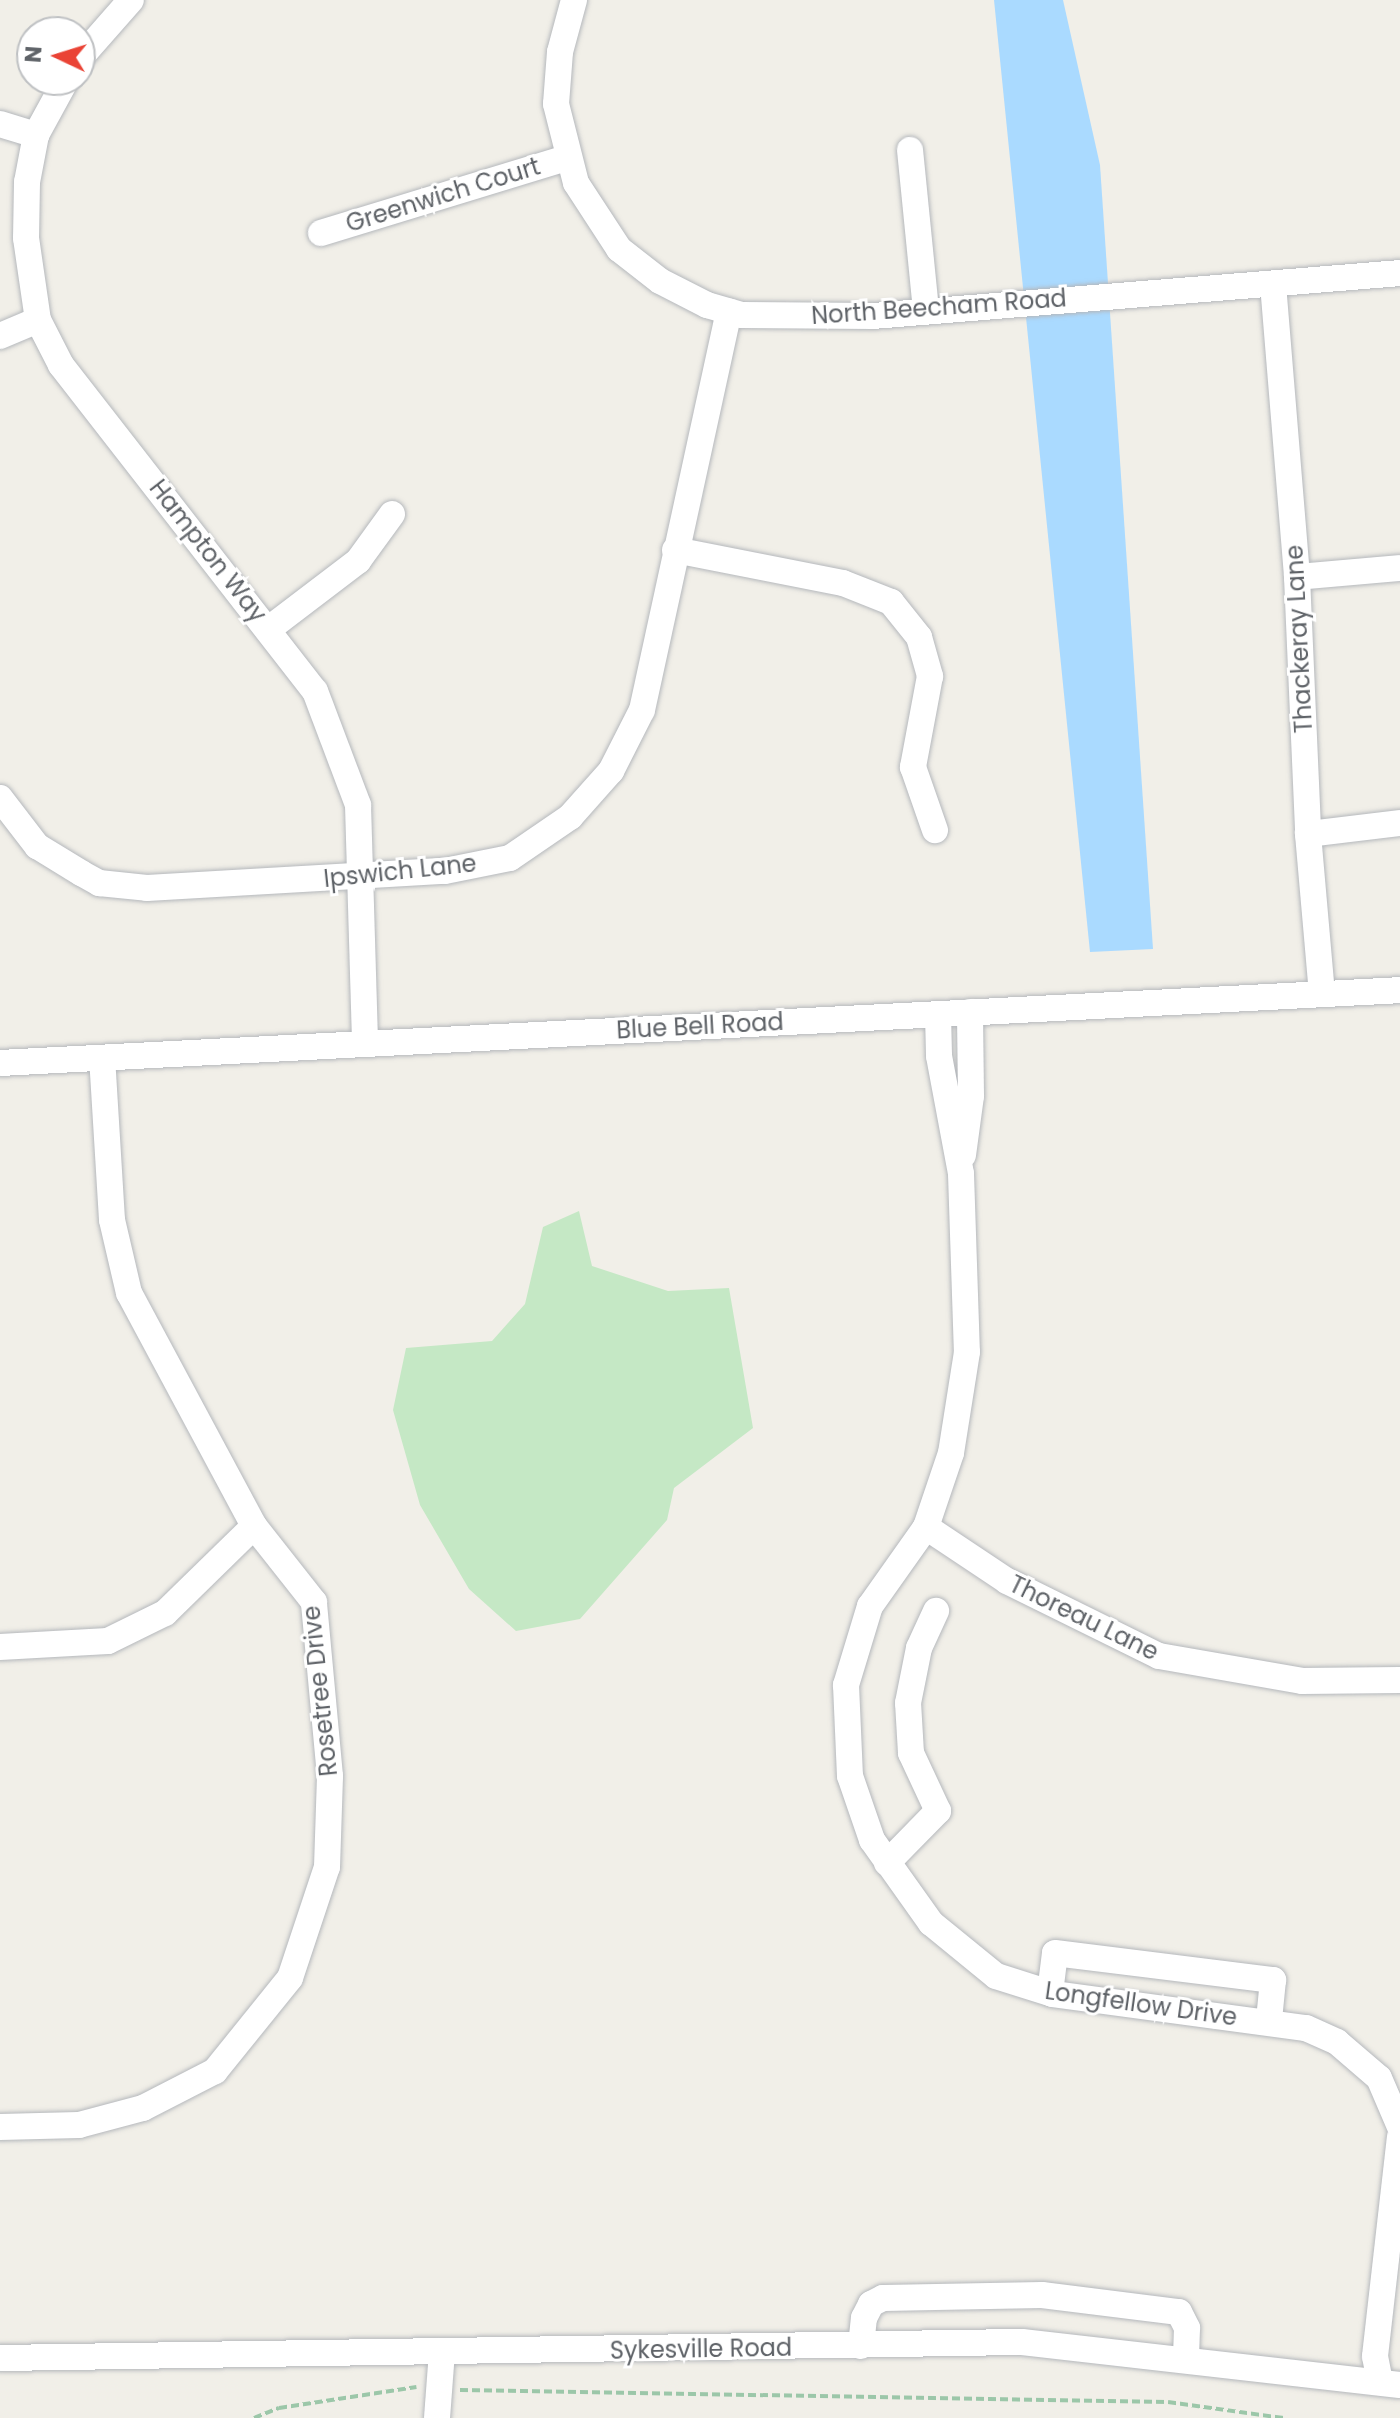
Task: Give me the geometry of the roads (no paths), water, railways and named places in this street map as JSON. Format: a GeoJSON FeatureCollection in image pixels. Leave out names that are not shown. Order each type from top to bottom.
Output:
{"type":"FeatureCollection","features":[{"type":"Feature","properties":{"kind":"street"},"geometry":{"type":"LineString","coordinates":[[96,40],[131,0]]}},
{"type":"Feature","properties":{"kind":"street","name":"North Beecham Road"},"geometry":{"type":"LineString","coordinates":[[573,0],[560,52],[556,104],[566,158],[589,206],[619,249],[683,295],[729,311],[847,316],[1400,273]]}},
{"type":"Feature","properties":{"kind":"street","name":"Hampton Way"},"geometry":{"type":"LineString","coordinates":[[57,96],[36,135],[27,182],[26,238],[38,320],[61,365],[270,628],[315,691],[358,805],[365,1044]]}},
{"type":"Feature","properties":{"kind":"street"},"geometry":{"type":"LineString","coordinates":[[0,124],[36,135]]}},
{"type":"Feature","properties":{"kind":"street"},"geometry":{"type":"LineString","coordinates":[[910,150],[926,310]]}},
{"type":"Feature","properties":{"kind":"street","name":"Greenwich Court"},"geometry":{"type":"LineString","coordinates":[[321,233],[566,158]]}},
{"type":"Feature","properties":{"kind":"street","name":"Thackeray Lane"},"geometry":{"type":"LineString","coordinates":[[1273,284],[1297,577],[1308,834],[1322,993]]}},
{"type":"Feature","properties":{"kind":"street","name":"Ipswich Lane"},"geometry":{"type":"LineString","coordinates":[[0,798],[37,846],[99,883],[147,888],[359,877],[445,871],[510,858],[570,817],[611,771],[642,710],[729,311]]}},
{"type":"Feature","properties":{"kind":"street"},"geometry":{"type":"LineString","coordinates":[[0,336],[38,320]]}},
{"type":"Feature","properties":{"kind":"street"},"geometry":{"type":"LineString","coordinates":[[270,628],[358,561],[392,514]]}},
{"type":"Feature","properties":{"kind":"street"},"geometry":{"type":"LineString","coordinates":[[675,550],[843,583],[891,602],[919,637],[930,676],[913,767],[935,830]]}},
{"type":"Feature","properties":{"kind":"street"},"geometry":{"type":"LineString","coordinates":[[1297,577],[1400,568]]}},
{"type":"Feature","properties":{"kind":"street"},"geometry":{"type":"LineString","coordinates":[[1308,834],[1400,823]]}},
{"type":"Feature","properties":{"kind":"street","name":"Blue Bell Road"},"geometry":{"type":"LineString","coordinates":[[0,1063],[1400,990]]}},
{"type":"Feature","properties":{"kind":"street","name":"Longfellow Drive"},"geometry":{"type":"LineString","coordinates":[[970,1012],[971,1096],[961,1174],[966,1366],[951,1453],[926,1527],[870,1606],[846,1685],[850,1776],[872,1840],[931,1923],[961,1951],[996,1976],[1050,1993],[1227,2019],[1269,2020],[1337,2042],[1379,2078],[1396,2101],[1400,2127]]}},
{"type":"Feature","properties":{"kind":"street","name":"Longfellow Drive"},"geometry":{"type":"LineString","coordinates":[[938,1014],[939,1056],[961,1174]]}},
{"type":"Feature","properties":{"kind":"street","name":"Rosetree Drive"},"geometry":{"type":"LineString","coordinates":[[0,2127],[79,2125],[143,2108],[215,2071],[290,1978],[327,1867],[330,1776],[314,1602],[254,1526],[129,1293],[109,1195],[102,1058]]}},
{"type":"Feature","properties":{"kind":"street"},"geometry":{"type":"LineString","coordinates":[[0,1647],[108,1641],[165,1613],[254,1526]]}},
{"type":"Feature","properties":{"kind":"street","name":"Thoreau Lane"},"geometry":{"type":"LineString","coordinates":[[926,1527],[1007,1581],[1159,1656],[1302,1681],[1400,1680]]}},
{"type":"Feature","properties":{"kind":"street"},"geometry":{"type":"LineString","coordinates":[[887,1863],[938,1811],[911,1753],[908,1703],[919,1648],[936,1611]]}},
{"type":"Feature","properties":{"kind":"street"},"geometry":{"type":"LineString","coordinates":[[1050,1993],[1055,1953],[1258,1978],[1273,1980],[1269,2020]]}},
{"type":"Feature","properties":{"kind":"street"},"geometry":{"type":"LineString","coordinates":[[1390,2383],[1375,2356],[1400,2137]]}},
{"type":"Feature","properties":{"kind":"street"},"geometry":{"type":"LineString","coordinates":[[861,2346],[864,2318],[871,2304],[883,2298],[1042,2295],[1179,2312],[1187,2328],[1186,2357]]}},
{"type":"Feature","properties":{"kind":"street","name":"Sykesville Road"},"geometry":{"type":"LineString","coordinates":[[0,2358],[1022,2342],[1186,2357],[1390,2383]]}},
{"type":"Feature","properties":{"kind":"street"},"geometry":{"type":"LineString","coordinates":[[437,2418],[442,2351]]}},
{"type":"Feature","properties":{"kind":"water"},"geometry":{"type":"Polygon","coordinates":[[[994,0],[1063,0],[1100,165],[1153,949],[1090,952],[994,0]]]}}]}
